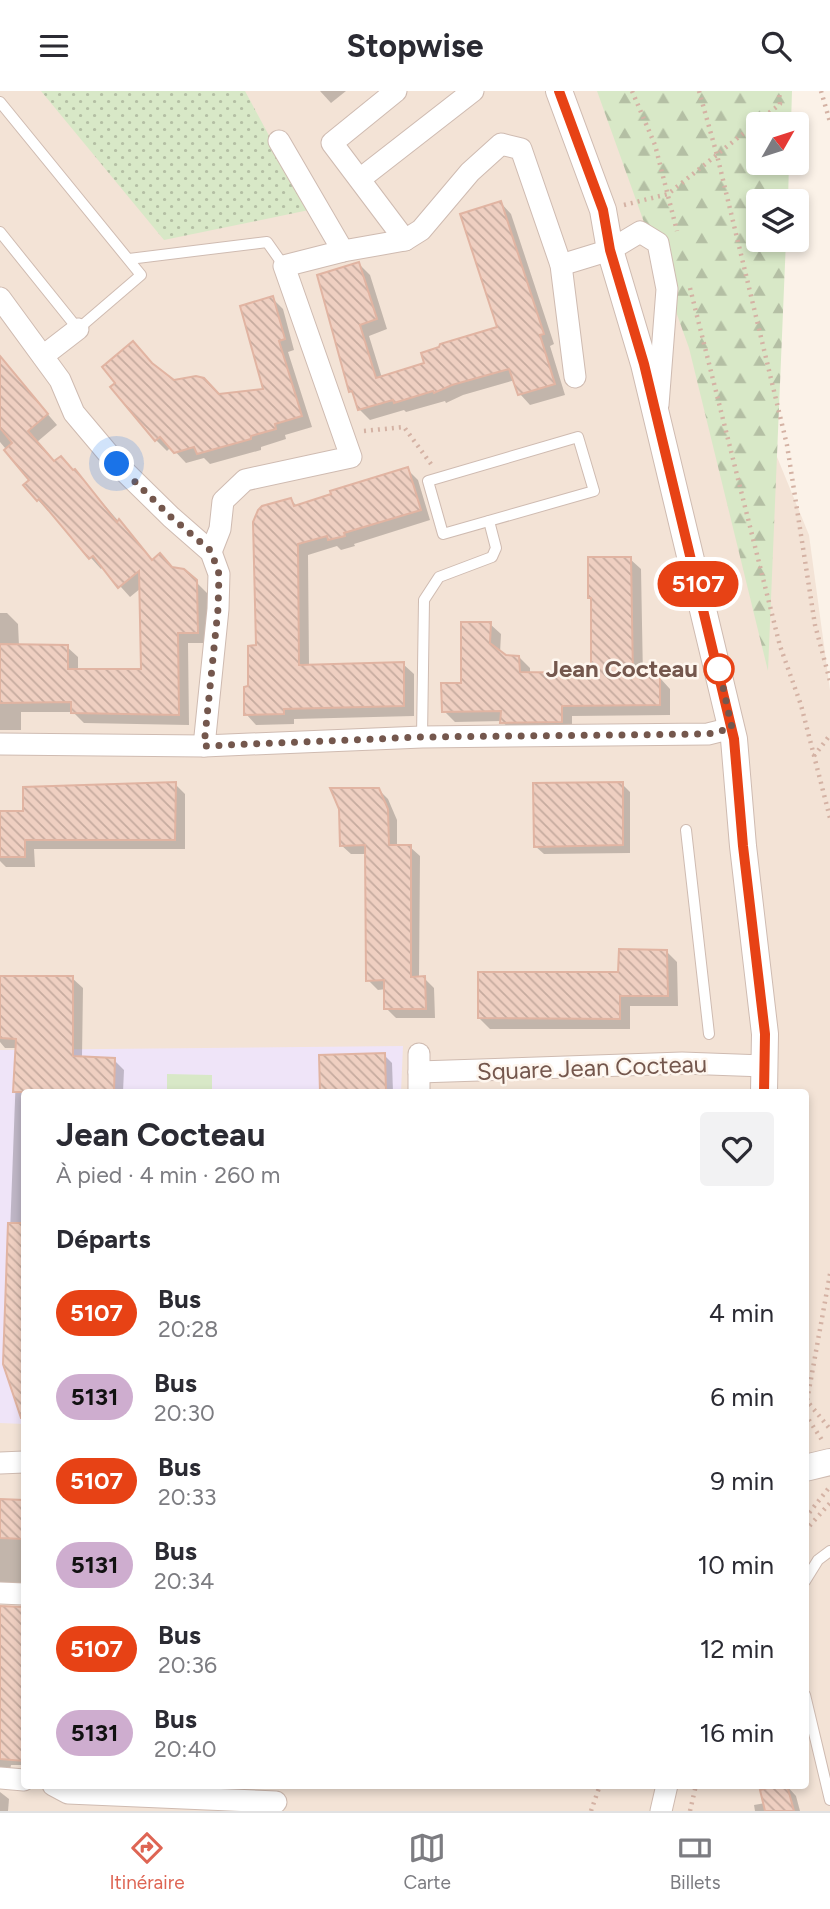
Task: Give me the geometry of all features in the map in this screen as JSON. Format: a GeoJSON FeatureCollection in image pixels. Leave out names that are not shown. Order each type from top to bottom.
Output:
{"type":"FeatureCollection","features":[{"type":"Feature","properties":{"kind":"street"},"geometry":{"type":"LineString","coordinates":[[396,91],[332,143],[405,240]]}},
{"type":"Feature","properties":{"kind":"street"},"geometry":{"type":"LineString","coordinates":[[360,179],[473,91]]}},
{"type":"Feature","properties":{"kind":"street"},"geometry":{"type":"LineString","coordinates":[[559,91],[603,210],[610,250],[644,364],[732,728],[765,1034],[765,1079]]}},
{"type":"Feature","properties":{"kind":"street"},"geometry":{"type":"LineString","coordinates":[[279,141],[344,251]]}},
{"type":"Feature","properties":{"kind":"street"},"geometry":{"type":"LineString","coordinates":[[211,551],[220,529],[223,501],[245,480],[351,457],[284,266],[405,240],[421,230],[471,171],[501,144],[521,149],[561,265],[575,377]]}},
{"type":"Feature","properties":{"kind":"street"},"geometry":{"type":"LineString","coordinates":[[561,265],[610,250],[640,232],[659,243],[667,289],[657,418]]}},
{"type":"Feature","properties":{"kind":"street"},"geometry":{"type":"LineString","coordinates":[[0,298],[60,380],[74,412],[117,464],[171,517],[211,551],[219,574],[218,609],[204,746]]}},
{"type":"Feature","properties":{"kind":"street"},"geometry":{"type":"LineString","coordinates":[[43,355],[78,329]]}},
{"type":"Feature","properties":{"kind":"street"},"geometry":{"type":"LineString","coordinates":[[0,744],[204,746],[422,737],[708,734],[732,728]]}},
{"type":"Feature","properties":{"kind":"street","name":"Square Jean Cocteau"},"geometry":{"type":"LineString","coordinates":[[419,1073],[682,1063],[765,1079]]}},
{"type":"Feature","properties":{"kind":"street"},"geometry":{"type":"LineString","coordinates":[[809,1465],[827,1453]]}},
{"type":"Feature","properties":{"kind":"street"},"geometry":{"type":"LineString","coordinates":[[0,1462],[21,1462]]}},
{"type":"Feature","properties":{"kind":"street"},"geometry":{"type":"LineString","coordinates":[[0,1593],[21,1594]]}},
{"type":"Feature","properties":{"kind":"street"},"geometry":{"type":"LineString","coordinates":[[0,1778],[21,1780]]}},
{"type":"Feature","properties":{"kind":"street"},"geometry":{"type":"LineString","coordinates":[[60,1789],[68,1793],[281,1799]]}},
{"type":"Feature","properties":{"kind":"street"},"geometry":{"type":"LineString","coordinates":[[661,1811],[666,1789]]}},
{"type":"Feature","properties":{"kind":"lane"},"geometry":{"type":"LineString","coordinates":[[0,102],[141,275],[78,329],[0,232]]}},
{"type":"Feature","properties":{"kind":"lane"},"geometry":{"type":"LineString","coordinates":[[129,260],[267,242],[284,266]]}},
{"type":"Feature","properties":{"kind":"lane"},"geometry":{"type":"LineString","coordinates":[[578,437],[594,491],[443,534],[428,481],[441,477],[578,437]]}},
{"type":"Feature","properties":{"kind":"lane"},"geometry":{"type":"LineString","coordinates":[[422,737],[424,600],[439,577],[492,557],[496,548],[489,521]]}},
{"type":"Feature","properties":{"kind":"lane"},"geometry":{"type":"LineString","coordinates":[[686,831],[709,1034]]}},
{"type":"Feature","properties":{"kind":"lane"},"geometry":{"type":"LineString","coordinates":[[809,1575],[818,1560],[830,1551]]}},
{"type":"Feature","properties":{"kind":"lane"},"geometry":{"type":"LineString","coordinates":[[809,1712],[830,1800]]}},
{"type":"Feature","properties":{"kind":"path"},"geometry":{"type":"LineString","coordinates":[[632,91],[655,145],[677,233]]}},
{"type":"Feature","properties":{"kind":"path"},"geometry":{"type":"LineString","coordinates":[[699,91],[787,445],[815,625],[830,681]]}},
{"type":"Feature","properties":{"kind":"path"},"geometry":{"type":"LineString","coordinates":[[603,210],[668,194],[780,104],[779,91]]}},
{"type":"Feature","properties":{"kind":"path"},"geometry":{"type":"LineString","coordinates":[[821,91],[830,122]]}},
{"type":"Feature","properties":{"kind":"path"},"geometry":{"type":"LineString","coordinates":[[690,285],[780,646],[801,705],[830,818]]}},
{"type":"Feature","properties":{"kind":"path"},"geometry":{"type":"LineString","coordinates":[[342,433],[404,428],[441,477]]}},
{"type":"Feature","properties":{"kind":"path"},"geometry":{"type":"LineString","coordinates":[[814,756],[830,735]]}},
{"type":"Feature","properties":{"kind":"path"},"geometry":{"type":"LineString","coordinates":[[809,1380],[830,1274]]}},
{"type":"Feature","properties":{"kind":"path"},"geometry":{"type":"LineString","coordinates":[[809,1403],[830,1429]]}},
{"type":"Feature","properties":{"kind":"path"},"geometry":{"type":"LineString","coordinates":[[809,1419],[820,1434],[827,1453]]}},
{"type":"Feature","properties":{"kind":"path"},"geometry":{"type":"LineString","coordinates":[[809,1513],[830,1487]]}},
{"type":"Feature","properties":{"kind":"path"},"geometry":{"type":"LineString","coordinates":[[809,1527],[830,1503]]}},
{"type":"Feature","properties":{"kind":"path"},"geometry":{"type":"LineString","coordinates":[[591,1811],[599,1789]]}},
{"type":"Feature","properties":{"kind":"path"},"geometry":{"type":"LineString","coordinates":[[690,1811],[695,1789]]}},
{"type":"Feature","properties":{"kind":"shaded area"},"geometry":{"type":"Polygon","coordinates":[[[0,91],[605,91],[640,122],[809,535],[830,690],[830,1811],[0,1811],[0,91]]]}},
{"type":"Feature","properties":{"kind":"shaded area"},"geometry":{"type":"Polygon","coordinates":[[[403,1046],[401,1089],[21,1089],[21,1424],[0,1423],[0,1050],[403,1046]]]}},
{"type":"Feature","properties":{"kind":"green space"},"geometry":{"type":"Polygon","coordinates":[[[41,91],[245,91],[309,210],[164,240],[41,91]]]}},
{"type":"Feature","properties":{"kind":"green space"},"geometry":{"type":"Polygon","coordinates":[[[597,91],[792,91],[791,112],[746,112],[746,175],[789,175],[788,189],[746,189],[746,252],[785,252],[768,671],[689,348],[597,91]]]}},
{"type":"Feature","properties":{"kind":"green space"},"geometry":{"type":"Polygon","coordinates":[[[167,1074],[212,1075],[212,1089],[167,1089],[167,1074]]]}},
{"type":"Feature","properties":{"kind":"building"},"geometry":{"type":"Polygon","coordinates":[[[501,201],[544,334],[540,335],[555,384],[518,395],[509,369],[452,385],[434,393],[433,391],[358,410],[352,391],[349,392],[317,275],[359,262],[377,319],[360,325],[376,378],[424,363],[421,353],[439,347],[440,344],[497,327],[460,214],[501,201]]]}},
{"type":"Feature","properties":{"kind":"building"},"geometry":{"type":"Polygon","coordinates":[[[273,296],[285,339],[279,341],[302,416],[275,424],[276,429],[251,436],[251,439],[197,454],[194,447],[174,453],[160,437],[155,441],[110,387],[115,383],[102,367],[133,341],[152,363],[174,380],[196,376],[204,378],[219,394],[263,389],[240,306],[273,296]]]}},
{"type":"Feature","properties":{"kind":"building"},"geometry":{"type":"Polygon","coordinates":[[[0,356],[48,414],[28,431],[54,461],[61,456],[75,469],[117,522],[119,519],[152,560],[160,553],[172,567],[184,569],[197,580],[198,633],[178,633],[179,715],[71,713],[71,702],[0,703],[0,644],[68,645],[68,669],[141,669],[139,571],[118,588],[93,556],[89,559],[39,499],[37,501],[23,485],[29,480],[4,450],[12,443],[0,428],[0,356]]]}},
{"type":"Feature","properties":{"kind":"building"},"geometry":{"type":"Polygon","coordinates":[[[408,467],[421,510],[344,533],[345,536],[328,540],[327,536],[298,544],[299,665],[404,662],[404,706],[284,709],[284,714],[244,715],[244,687],[248,686],[248,646],[256,645],[253,522],[258,510],[262,506],[291,498],[294,506],[331,494],[330,491],[408,467]]]}},
{"type":"Feature","properties":{"kind":"building"},"geometry":{"type":"Polygon","coordinates":[[[588,557],[631,557],[633,676],[660,676],[660,705],[562,706],[562,722],[500,723],[501,711],[442,712],[441,683],[461,683],[461,622],[491,622],[490,643],[506,655],[519,656],[520,672],[591,673],[588,557]]]}},
{"type":"Feature","properties":{"kind":"building"},"geometry":{"type":"Polygon","coordinates":[[[176,782],[175,840],[25,840],[25,857],[0,857],[0,811],[23,811],[23,787],[176,782]]]}},
{"type":"Feature","properties":{"kind":"building"},"geometry":{"type":"Polygon","coordinates":[[[623,782],[623,845],[534,847],[533,783],[623,782]]]}},
{"type":"Feature","properties":{"kind":"building"},"geometry":{"type":"Polygon","coordinates":[[[330,788],[379,788],[388,809],[389,845],[411,845],[411,977],[425,976],[426,1009],[384,1009],[384,980],[366,981],[365,845],[340,846],[339,809],[330,788]]]}},
{"type":"Feature","properties":{"kind":"building"},"geometry":{"type":"Polygon","coordinates":[[[619,949],[667,950],[668,996],[620,996],[620,1019],[478,1018],[478,972],[618,972],[619,949]]]}},
{"type":"Feature","properties":{"kind":"building"},"geometry":{"type":"Polygon","coordinates":[[[0,976],[73,976],[73,1056],[115,1058],[114,1089],[21,1089],[21,1092],[13,1092],[16,1039],[0,1038],[0,976]]]}},
{"type":"Feature","properties":{"kind":"building"},"geometry":{"type":"Polygon","coordinates":[[[385,1053],[386,1089],[320,1089],[319,1055],[385,1053]]]}},
{"type":"Feature","properties":{"kind":"building"},"geometry":{"type":"Polygon","coordinates":[[[8,1223],[21,1223],[21,1418],[3,1364],[8,1223]]]}},
{"type":"Feature","properties":{"kind":"building"},"geometry":{"type":"Polygon","coordinates":[[[0,1499],[21,1500],[21,1539],[0,1538],[0,1499]]]}},
{"type":"Feature","properties":{"kind":"building"},"geometry":{"type":"Polygon","coordinates":[[[0,1606],[21,1607],[21,1761],[0,1759],[0,1606]]]}},
{"type":"Feature","properties":{"kind":"building"},"geometry":{"type":"Polygon","coordinates":[[[788,1789],[794,1811],[765,1811],[760,1790],[788,1789]]]}},
{"type":"Feature","properties":{"kind":"bus line","name":"5107"},"geometry":{"type":"LineString","coordinates":[[559,91],[603,210],[610,250],[644,364],[734,739],[743,846],[765,1034],[764,1089]]}},
{"type":"Feature","properties":{"kind":"place","name":"Jean Cocteau"},"geometry":{"type":"Point","coordinates":[719,669]}},
{"type":"Feature","properties":{"kind":"route"},"geometry":{"type":"LineString","coordinates":[[117,464],[171,517],[211,551],[219,574],[204,746],[422,737],[708,734],[732,728],[719,669]]}}]}
